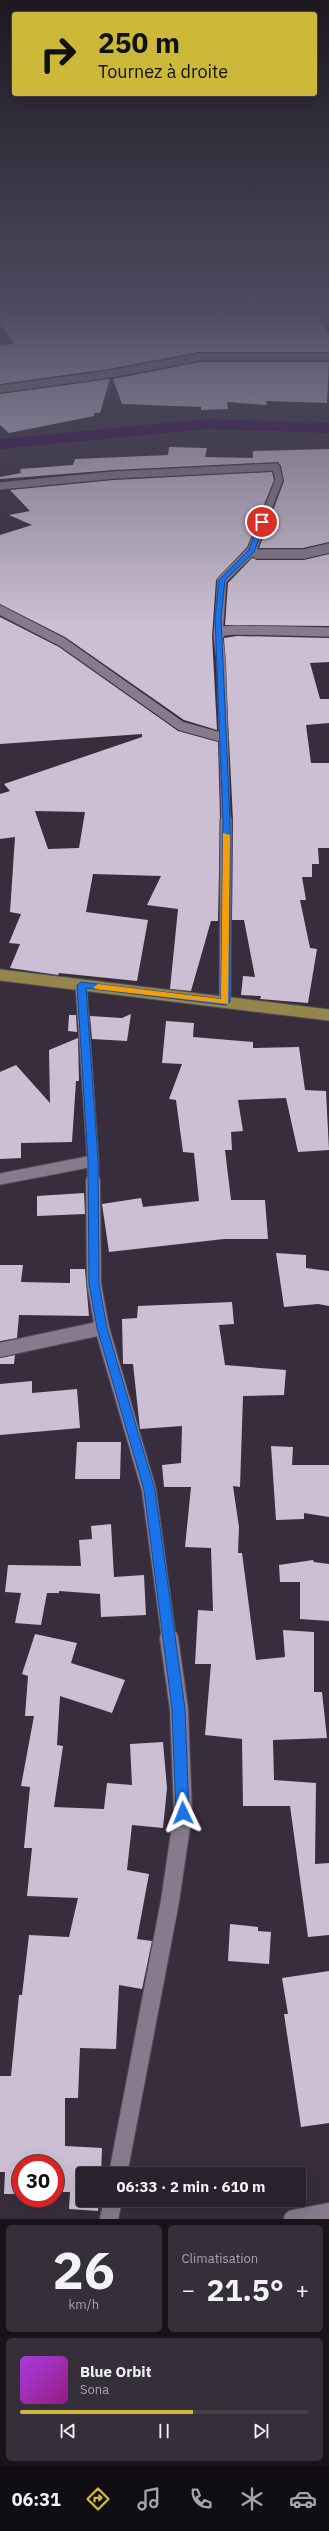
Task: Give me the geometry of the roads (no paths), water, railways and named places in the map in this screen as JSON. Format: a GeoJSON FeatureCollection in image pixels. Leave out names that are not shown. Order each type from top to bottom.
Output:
{"type":"FeatureCollection","features":[{"type":"Feature","properties":{"kind":"main road"},"geometry":{"type":"LineString","coordinates":[[0,975],[329,1015]]}},
{"type":"Feature","properties":{"kind":"street"},"geometry":{"type":"LineString","coordinates":[[0,486],[106,475],[276,467],[279,480],[252,550],[222,580],[218,636],[224,738],[223,777],[226,821],[225,1002]]}},
{"type":"Feature","properties":{"kind":"street"},"geometry":{"type":"LineString","coordinates":[[252,550],[257,554],[304,554],[329,548]]}},
{"type":"Feature","properties":{"kind":"street"},"geometry":{"type":"LineString","coordinates":[[0,610],[62,642],[181,726],[224,738]]}},
{"type":"Feature","properties":{"kind":"street"},"geometry":{"type":"LineString","coordinates":[[218,636],[223,631],[237,630],[329,632]]}},
{"type":"Feature","properties":{"kind":"street"},"geometry":{"type":"LineString","coordinates":[[81,985],[93,1161],[94,1284],[102,1328],[149,1490],[179,1709],[183,1813],[170,1901],[119,2167]]}},
{"type":"Feature","properties":{"kind":"street"},"geometry":{"type":"LineString","coordinates":[[0,1179],[93,1161]]}},
{"type":"Feature","properties":{"kind":"street"},"geometry":{"type":"LineString","coordinates":[[0,1350],[102,1328]]}},
{"type":"Feature","properties":{"kind":"street"},"geometry":{"type":"LineString","coordinates":[[109,2219],[112,2207]]}},
{"type":"Feature","properties":{"kind":"street"},"geometry":{"type":"LineString","coordinates":[[293,2219],[329,2212]]}},
{"type":"Feature","properties":{"kind":"waterway"},"geometry":{"type":"LineString","coordinates":[[0,444],[207,424],[329,428]]}}]}
